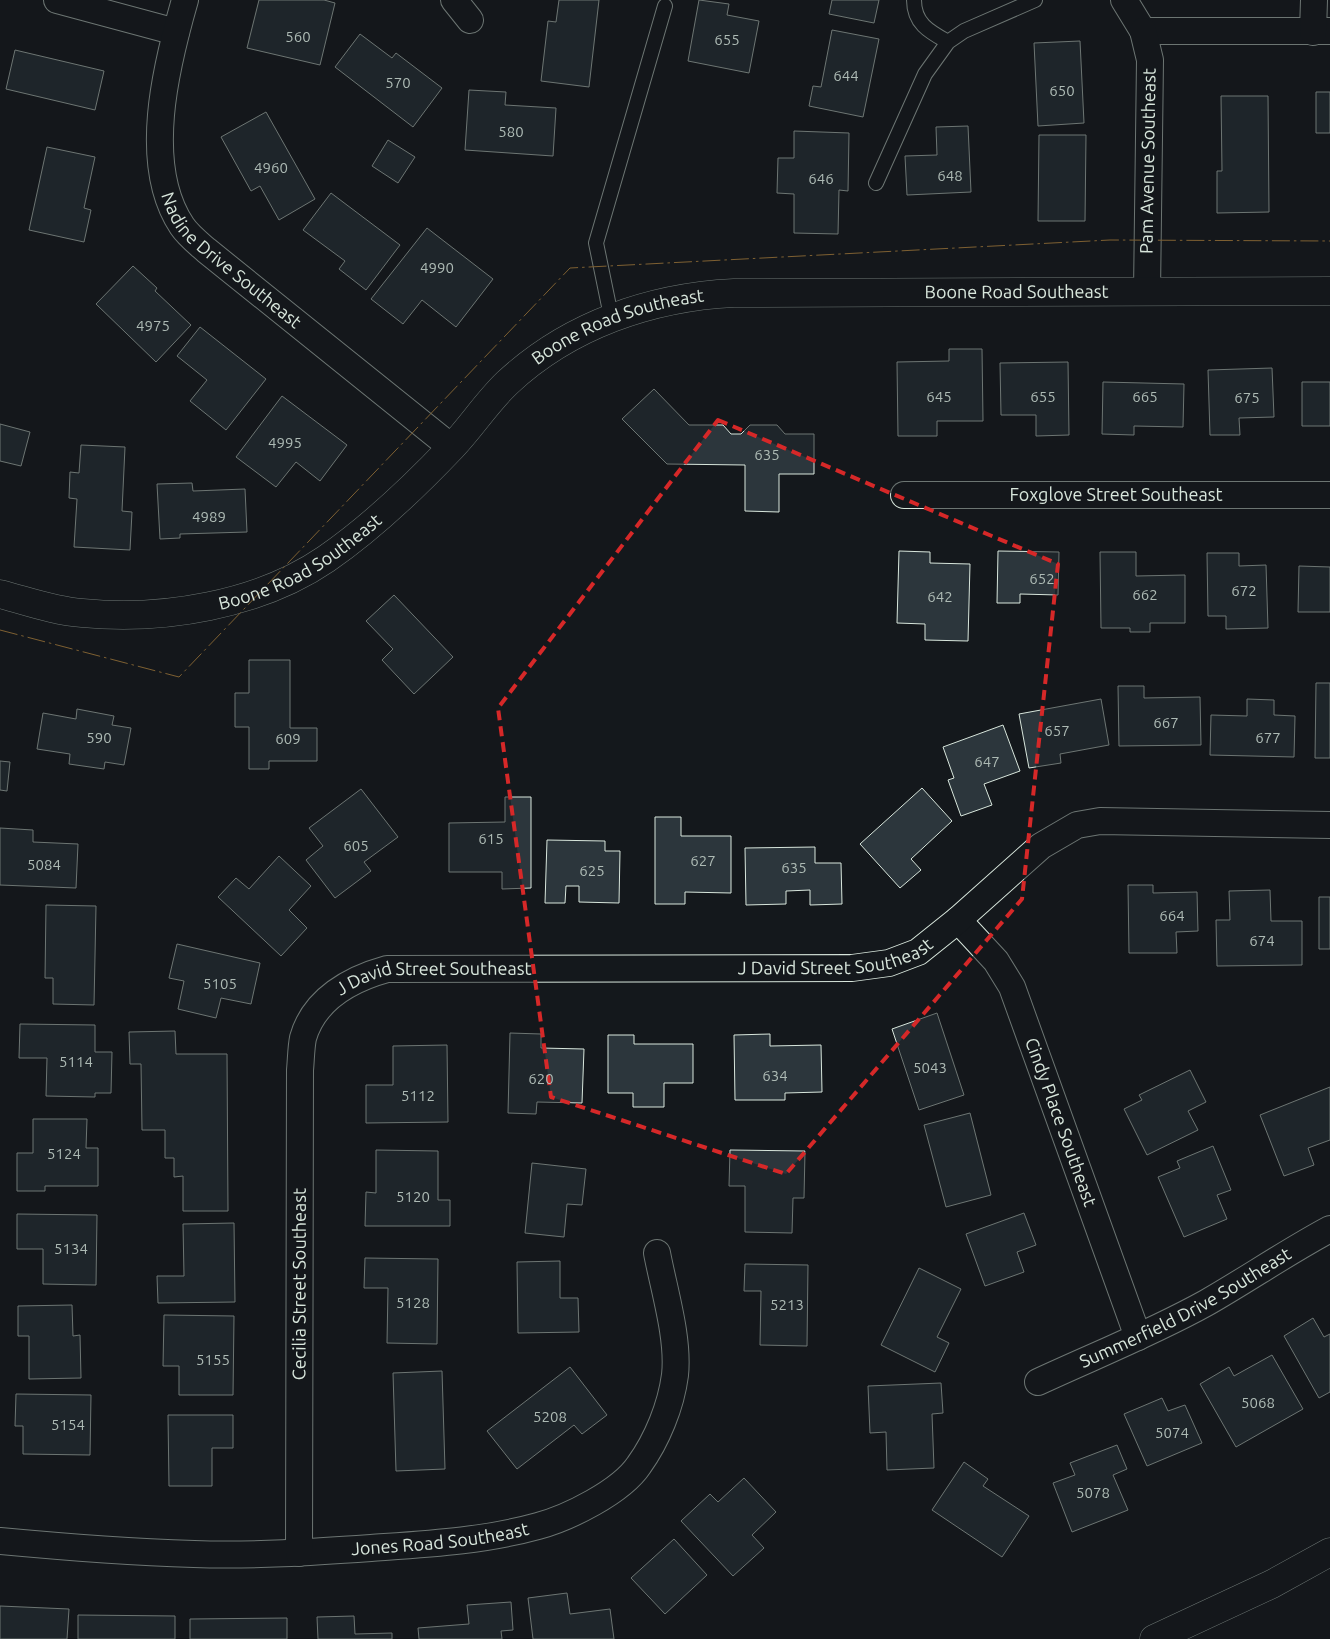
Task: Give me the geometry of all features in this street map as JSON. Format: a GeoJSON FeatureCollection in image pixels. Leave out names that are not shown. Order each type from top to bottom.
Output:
{"type":"FeatureCollection","features":[{"type":"Feature","properties":{"kind":"street"},"geometry":{"type":"LineString","coordinates":[[57,0],[176,32]]}},
{"type":"Feature","properties":{"kind":"street","name":"Nadine Drive Southeast"},"geometry":{"type":"LineString","coordinates":[[185,0],[176,32],[159,128],[160,170],[182,226],[206,250],[452,447]]}},
{"type":"Feature","properties":{"kind":"street","name":"Pam Avenue Southeast"},"geometry":{"type":"LineString","coordinates":[[1124,0],[1142,31],[1150,60],[1147,292]]}},
{"type":"Feature","properties":{"kind":"street"},"geometry":{"type":"LineString","coordinates":[[1142,31],[1322,31],[1314,0]]}},
{"type":"Feature","properties":{"kind":"street","name":"Boone Road Southeast"},"geometry":{"type":"LineString","coordinates":[[0,594],[81,613],[125,615],[203,608],[245,596],[286,580],[324,560],[359,534],[452,447],[506,384],[558,344],[611,316],[700,294],[1330,291]]}},
{"type":"Feature","properties":{"kind":"street","name":"Foxglove Street Southeast"},"geometry":{"type":"LineString","coordinates":[[904,495],[1330,495]]}},
{"type":"Feature","properties":{"kind":"street","name":"J David Street Southeast"},"geometry":{"type":"LineString","coordinates":[[312,1018],[344,985],[362,976],[387,969],[852,968],[905,958],[918,952],[958,920],[1040,846],[1077,825],[1100,821],[1330,825]]}},
{"type":"Feature","properties":{"kind":"street","name":"Cindy Place Southeast"},"geometry":{"type":"LineString","coordinates":[[958,920],[996,961],[1012,987],[1138,1337]]}},
{"type":"Feature","properties":{"kind":"street","name":"Cecilia Street Southeast"},"geometry":{"type":"LineString","coordinates":[[299,1553],[300,1070],[303,1039],[312,1018]]}},
{"type":"Feature","properties":{"kind":"street","name":"Summerfield Drive Southeast"},"geometry":{"type":"LineString","coordinates":[[1038,1382],[1138,1337],[1206,1303],[1296,1247],[1330,1229]]}},
{"type":"Feature","properties":{"kind":"street","name":"Jones Road Southeast"},"geometry":{"type":"LineString","coordinates":[[0,1541],[195,1554],[299,1553],[430,1544],[504,1534],[540,1526],[580,1510],[611,1491],[638,1467],[656,1437],[666,1409],[675,1375],[674,1344],[657,1253]]}},
{"type":"Feature","properties":{"kind":"street"},"geometry":{"type":"LineString","coordinates":[[1154,1639],[1272,1584],[1330,1552]]}},
{"type":"Feature","properties":{"kind":"lane"},"geometry":{"type":"LineString","coordinates":[[914,0],[914,10],[924,28],[948,42]]}},
{"type":"Feature","properties":{"kind":"lane"},"geometry":{"type":"LineString","coordinates":[[876,183],[925,74],[948,42],[964,30],[1035,0]]}},
{"type":"Feature","properties":{"kind":"lane"},"geometry":{"type":"LineString","coordinates":[[611,316],[596,243],[664,6]]}},
{"type":"Feature","properties":{"kind":"highlighted area"},"geometry":{"type":"Polygon","coordinates":[[[718,420],[1058,564],[1022,899],[786,1174],[551,1097],[498,708],[718,420]]]}},
{"type":"Feature","properties":{"kind":"building"},"geometry":{"type":"Polygon","coordinates":[[[259,0],[324,0],[335,3],[320,65],[247,48],[259,0]]]}},
{"type":"Feature","properties":{"kind":"building"},"geometry":{"type":"Polygon","coordinates":[[[559,0],[599,0],[589,87],[541,81],[548,21],[556,22],[559,0]]]}},
{"type":"Feature","properties":{"kind":"building"},"geometry":{"type":"Polygon","coordinates":[[[699,0],[729,4],[727,15],[759,21],[749,73],[688,61],[699,0]]]}},
{"type":"Feature","properties":{"kind":"building"},"geometry":{"type":"Polygon","coordinates":[[[832,0],[879,0],[874,23],[829,14],[832,0]]]}},
{"type":"Feature","properties":{"kind":"building"},"geometry":{"type":"Polygon","coordinates":[[[832,30],[879,39],[863,117],[809,106],[813,86],[821,87],[832,30]]]}},
{"type":"Feature","properties":{"kind":"building"},"geometry":{"type":"Polygon","coordinates":[[[360,34],[392,58],[396,53],[442,88],[413,127],[335,67],[360,34]]]}},
{"type":"Feature","properties":{"kind":"building"},"geometry":{"type":"Polygon","coordinates":[[[1080,41],[1084,123],[1038,126],[1034,43],[1080,41]]]}},
{"type":"Feature","properties":{"kind":"building"},"geometry":{"type":"Polygon","coordinates":[[[15,50],[104,71],[95,110],[6,89],[15,50]]]}},
{"type":"Feature","properties":{"kind":"building"},"geometry":{"type":"Polygon","coordinates":[[[469,90],[506,92],[505,105],[556,108],[553,156],[465,150],[469,90]]]}},
{"type":"Feature","properties":{"kind":"building"},"geometry":{"type":"Polygon","coordinates":[[[1316,92],[1330,92],[1330,133],[1316,133],[1316,92]]]}},
{"type":"Feature","properties":{"kind":"building"},"geometry":{"type":"Polygon","coordinates":[[[1221,96],[1268,96],[1269,212],[1217,213],[1217,171],[1222,171],[1221,96]]]}},
{"type":"Feature","properties":{"kind":"building"},"geometry":{"type":"Polygon","coordinates":[[[266,112],[315,199],[279,220],[260,186],[251,191],[221,137],[266,112]]]}},
{"type":"Feature","properties":{"kind":"building"},"geometry":{"type":"Polygon","coordinates":[[[968,126],[971,192],[907,195],[905,156],[937,155],[936,127],[968,126]]]}},
{"type":"Feature","properties":{"kind":"building"},"geometry":{"type":"Polygon","coordinates":[[[794,131],[849,133],[848,191],[839,190],[838,234],[794,233],[794,194],[777,193],[778,158],[794,158],[794,131]]]}},
{"type":"Feature","properties":{"kind":"building"},"geometry":{"type":"Polygon","coordinates":[[[1039,135],[1086,135],[1085,221],[1038,221],[1039,135]]]}},
{"type":"Feature","properties":{"kind":"building"},"geometry":{"type":"Polygon","coordinates":[[[388,140],[415,157],[398,183],[372,166],[388,140]]]}},
{"type":"Feature","properties":{"kind":"building"},"geometry":{"type":"Polygon","coordinates":[[[47,147],[95,157],[84,208],[91,210],[84,242],[29,230],[47,147]]]}},
{"type":"Feature","properties":{"kind":"building"},"geometry":{"type":"Polygon","coordinates":[[[331,193],[400,245],[366,290],[339,269],[345,261],[303,230],[331,193]]]}},
{"type":"Feature","properties":{"kind":"building"},"geometry":{"type":"Polygon","coordinates":[[[427,228],[493,279],[456,327],[422,300],[403,324],[371,299],[427,228]]]}},
{"type":"Feature","properties":{"kind":"building"},"geometry":{"type":"Polygon","coordinates":[[[133,266],[157,288],[155,291],[191,325],[156,362],[96,304],[133,266]]]}},
{"type":"Feature","properties":{"kind":"building"},"geometry":{"type":"Polygon","coordinates":[[[200,327],[266,379],[226,430],[190,401],[207,380],[177,356],[200,327]]]}},
{"type":"Feature","properties":{"kind":"building"},"geometry":{"type":"Polygon","coordinates":[[[949,349],[982,349],[983,421],[937,421],[937,436],[898,436],[897,362],[949,361],[949,349]]]}},
{"type":"Feature","properties":{"kind":"building"},"geometry":{"type":"Polygon","coordinates":[[[1068,362],[1069,435],[1036,436],[1036,415],[1001,415],[1000,363],[1068,362]]]}},
{"type":"Feature","properties":{"kind":"building"},"geometry":{"type":"Polygon","coordinates":[[[1272,368],[1274,417],[1239,418],[1240,435],[1210,435],[1208,370],[1272,368]]]}},
{"type":"Feature","properties":{"kind":"building"},"geometry":{"type":"Polygon","coordinates":[[[1103,382],[1184,384],[1183,427],[1134,426],[1134,435],[1102,434],[1103,382]]]}},
{"type":"Feature","properties":{"kind":"building"},"geometry":{"type":"Polygon","coordinates":[[[1302,382],[1330,382],[1330,426],[1302,426],[1302,382]]]}},
{"type":"Feature","properties":{"kind":"building"},"geometry":{"type":"Polygon","coordinates":[[[654,389],[689,425],[723,425],[731,434],[741,434],[750,425],[777,425],[785,434],[814,434],[814,474],[779,474],[779,512],[745,511],[745,465],[667,464],[622,419],[654,389]]]}},
{"type":"Feature","properties":{"kind":"building"},"geometry":{"type":"Polygon","coordinates":[[[282,396],[347,445],[320,481],[296,462],[276,487],[236,457],[282,396]]]}},
{"type":"Feature","properties":{"kind":"building"},"geometry":{"type":"Polygon","coordinates":[[[0,424],[30,432],[21,466],[0,461],[0,424]]]}},
{"type":"Feature","properties":{"kind":"building"},"geometry":{"type":"Polygon","coordinates":[[[81,445],[125,447],[122,511],[132,512],[130,550],[74,547],[77,499],[69,498],[70,472],[79,473],[81,445]]]}},
{"type":"Feature","properties":{"kind":"building"},"geometry":{"type":"Polygon","coordinates":[[[192,483],[193,491],[245,489],[247,532],[180,534],[180,538],[160,539],[157,484],[192,483]]]}},
{"type":"Feature","properties":{"kind":"building"},"geometry":{"type":"Polygon","coordinates":[[[899,551],[930,552],[930,563],[970,564],[968,641],[925,640],[925,624],[897,623],[899,551]]]}},
{"type":"Feature","properties":{"kind":"building"},"geometry":{"type":"Polygon","coordinates":[[[998,551],[1059,552],[1058,595],[1020,594],[1020,603],[997,603],[998,551]]]}},
{"type":"Feature","properties":{"kind":"building"},"geometry":{"type":"Polygon","coordinates":[[[1100,552],[1136,552],[1136,576],[1185,575],[1185,623],[1150,623],[1150,632],[1130,632],[1130,628],[1101,628],[1100,552]]]}},
{"type":"Feature","properties":{"kind":"building"},"geometry":{"type":"Polygon","coordinates":[[[1207,553],[1239,553],[1239,566],[1266,565],[1268,628],[1226,629],[1226,616],[1208,616],[1207,553]]]}},
{"type":"Feature","properties":{"kind":"building"},"geometry":{"type":"Polygon","coordinates":[[[1299,566],[1330,567],[1330,612],[1298,612],[1299,566]]]}},
{"type":"Feature","properties":{"kind":"building"},"geometry":{"type":"Polygon","coordinates":[[[394,595],[453,657],[414,694],[382,660],[393,649],[366,621],[394,595]]]}},
{"type":"Feature","properties":{"kind":"building"},"geometry":{"type":"Polygon","coordinates":[[[249,660],[290,660],[290,728],[317,728],[317,761],[269,761],[269,769],[249,769],[249,727],[235,727],[235,693],[249,693],[249,660]]]}},
{"type":"Feature","properties":{"kind":"building"},"geometry":{"type":"Polygon","coordinates":[[[1316,683],[1330,683],[1330,758],[1315,758],[1316,683]]]}},
{"type":"Feature","properties":{"kind":"building"},"geometry":{"type":"Polygon","coordinates":[[[1118,686],[1144,686],[1144,698],[1200,697],[1201,745],[1119,746],[1118,686]]]}},
{"type":"Feature","properties":{"kind":"building"},"geometry":{"type":"Polygon","coordinates":[[[1101,699],[1109,745],[1060,754],[1061,763],[1029,768],[1019,714],[1101,699]]]}},
{"type":"Feature","properties":{"kind":"building"},"geometry":{"type":"Polygon","coordinates":[[[1247,699],[1274,700],[1274,715],[1295,716],[1294,757],[1210,755],[1211,715],[1247,716],[1247,699]]]}},
{"type":"Feature","properties":{"kind":"building"},"geometry":{"type":"Polygon","coordinates":[[[77,709],[114,716],[112,725],[131,728],[124,765],[105,762],[104,769],[69,764],[70,754],[37,749],[43,713],[76,719],[77,709]]]}},
{"type":"Feature","properties":{"kind":"building"},"geometry":{"type":"Polygon","coordinates":[[[1003,725],[1020,771],[984,784],[992,805],[961,816],[948,780],[954,778],[943,747],[1003,725]]]}},
{"type":"Feature","properties":{"kind":"building"},"geometry":{"type":"Polygon","coordinates":[[[0,761],[10,762],[7,791],[0,790],[0,761]]]}},
{"type":"Feature","properties":{"kind":"building"},"geometry":{"type":"Polygon","coordinates":[[[922,788],[952,821],[911,859],[921,870],[900,888],[860,844],[922,788]]]}},
{"type":"Feature","properties":{"kind":"building"},"geometry":{"type":"Polygon","coordinates":[[[361,789],[398,837],[364,862],[371,871],[335,898],[306,860],[323,846],[309,828],[361,789]]]}},
{"type":"Feature","properties":{"kind":"building"},"geometry":{"type":"Polygon","coordinates":[[[505,797],[531,797],[531,888],[502,889],[502,872],[449,872],[449,823],[505,822],[505,797]]]}},
{"type":"Feature","properties":{"kind":"building"},"geometry":{"type":"Polygon","coordinates":[[[655,817],[681,817],[681,836],[731,836],[731,893],[685,892],[685,904],[655,904],[655,817]]]}},
{"type":"Feature","properties":{"kind":"building"},"geometry":{"type":"Polygon","coordinates":[[[0,828],[33,830],[33,842],[78,844],[76,888],[0,885],[0,828]]]}},
{"type":"Feature","properties":{"kind":"building"},"geometry":{"type":"Polygon","coordinates":[[[547,840],[605,841],[605,851],[620,851],[619,903],[579,902],[579,886],[566,886],[565,903],[545,903],[547,840]]]}},
{"type":"Feature","properties":{"kind":"building"},"geometry":{"type":"Polygon","coordinates":[[[815,847],[815,863],[841,863],[842,904],[810,905],[810,890],[786,891],[786,904],[746,905],[745,848],[815,847]]]}},
{"type":"Feature","properties":{"kind":"building"},"geometry":{"type":"Polygon","coordinates":[[[279,856],[311,886],[289,910],[307,928],[281,956],[218,897],[236,878],[249,889],[279,856]]]}},
{"type":"Feature","properties":{"kind":"building"},"geometry":{"type":"Polygon","coordinates":[[[1128,885],[1153,885],[1153,893],[1197,892],[1198,931],[1176,932],[1177,953],[1129,953],[1128,885]]]}},
{"type":"Feature","properties":{"kind":"building"},"geometry":{"type":"Polygon","coordinates":[[[1270,890],[1271,921],[1302,921],[1302,965],[1217,966],[1216,920],[1230,920],[1229,891],[1270,890]]]}},
{"type":"Feature","properties":{"kind":"building"},"geometry":{"type":"Polygon","coordinates":[[[1319,897],[1330,897],[1330,949],[1319,949],[1319,897]]]}},
{"type":"Feature","properties":{"kind":"building"},"geometry":{"type":"Polygon","coordinates":[[[46,905],[96,906],[94,1005],[53,1004],[53,978],[45,978],[46,905]]]}},
{"type":"Feature","properties":{"kind":"building"},"geometry":{"type":"Polygon","coordinates":[[[177,944],[260,963],[251,1004],[221,998],[216,1018],[178,1009],[184,981],[169,978],[177,944]]]}},
{"type":"Feature","properties":{"kind":"building"},"geometry":{"type":"Polygon","coordinates":[[[937,1013],[964,1095],[919,1110],[892,1029],[937,1013]]]}},
{"type":"Feature","properties":{"kind":"building"},"geometry":{"type":"Polygon","coordinates":[[[20,1024],[95,1025],[95,1052],[112,1052],[111,1093],[95,1093],[95,1097],[46,1096],[47,1058],[19,1058],[20,1024]]]}},
{"type":"Feature","properties":{"kind":"building"},"geometry":{"type":"Polygon","coordinates":[[[175,1031],[176,1054],[227,1054],[228,1211],[183,1211],[183,1176],[174,1177],[174,1158],[165,1158],[165,1130],[142,1130],[141,1064],[130,1064],[129,1032],[175,1031]]]}},
{"type":"Feature","properties":{"kind":"building"},"geometry":{"type":"Polygon","coordinates":[[[510,1033],[541,1034],[541,1048],[584,1049],[582,1103],[537,1102],[536,1114],[508,1113],[510,1033]]]}},
{"type":"Feature","properties":{"kind":"building"},"geometry":{"type":"Polygon","coordinates":[[[770,1034],[770,1046],[821,1045],[822,1092],[785,1093],[785,1100],[735,1100],[734,1035],[770,1034]]]}},
{"type":"Feature","properties":{"kind":"building"},"geometry":{"type":"Polygon","coordinates":[[[608,1035],[634,1035],[634,1044],[693,1044],[693,1083],[664,1083],[664,1107],[633,1107],[633,1093],[608,1093],[608,1035]]]}},
{"type":"Feature","properties":{"kind":"building"},"geometry":{"type":"Polygon","coordinates":[[[447,1045],[448,1122],[366,1123],[366,1085],[393,1085],[393,1046],[447,1045]]]}},
{"type":"Feature","properties":{"kind":"building"},"geometry":{"type":"Polygon","coordinates":[[[1190,1070],[1206,1102],[1188,1111],[1198,1130],[1147,1155],[1124,1109],[1142,1100],[1139,1095],[1190,1070]]]}},
{"type":"Feature","properties":{"kind":"building"},"geometry":{"type":"Polygon","coordinates":[[[1330,1087],[1330,1140],[1308,1148],[1314,1165],[1284,1176],[1260,1115],[1330,1087]]]}},
{"type":"Feature","properties":{"kind":"building"},"geometry":{"type":"Polygon","coordinates":[[[970,1113],[991,1195],[946,1207],[924,1125],[970,1113]]]}},
{"type":"Feature","properties":{"kind":"building"},"geometry":{"type":"Polygon","coordinates":[[[33,1119],[87,1119],[86,1148],[98,1148],[98,1186],[45,1186],[45,1191],[17,1191],[17,1153],[33,1153],[33,1119]]]}},
{"type":"Feature","properties":{"kind":"building"},"geometry":{"type":"Polygon","coordinates":[[[1213,1146],[1231,1190],[1217,1195],[1227,1219],[1184,1237],[1158,1177],[1180,1168],[1177,1161],[1213,1146]]]}},
{"type":"Feature","properties":{"kind":"building"},"geometry":{"type":"Polygon","coordinates":[[[376,1150],[438,1151],[438,1200],[450,1200],[450,1226],[365,1226],[366,1192],[376,1193],[376,1150]]]}},
{"type":"Feature","properties":{"kind":"building"},"geometry":{"type":"Polygon","coordinates":[[[730,1150],[805,1151],[804,1198],[793,1198],[792,1233],[745,1232],[745,1186],[729,1186],[730,1150]]]}},
{"type":"Feature","properties":{"kind":"building"},"geometry":{"type":"Polygon","coordinates":[[[532,1163],[586,1169],[582,1205],[567,1204],[564,1237],[525,1233],[532,1163]]]}},
{"type":"Feature","properties":{"kind":"building"},"geometry":{"type":"Polygon","coordinates":[[[1024,1213],[1036,1245],[1017,1252],[1024,1272],[985,1286],[966,1234],[1024,1213]]]}},
{"type":"Feature","properties":{"kind":"building"},"geometry":{"type":"Polygon","coordinates":[[[17,1214],[97,1215],[96,1285],[43,1284],[43,1249],[17,1249],[17,1214]]]}},
{"type":"Feature","properties":{"kind":"building"},"geometry":{"type":"Polygon","coordinates":[[[234,1223],[235,1302],[158,1303],[157,1276],[184,1276],[183,1224],[234,1223]]]}},
{"type":"Feature","properties":{"kind":"building"},"geometry":{"type":"Polygon","coordinates":[[[365,1258],[438,1259],[437,1344],[387,1343],[388,1288],[364,1288],[365,1258]]]}},
{"type":"Feature","properties":{"kind":"building"},"geometry":{"type":"Polygon","coordinates":[[[560,1261],[560,1298],[578,1298],[579,1332],[518,1333],[517,1262],[560,1261]]]}},
{"type":"Feature","properties":{"kind":"building"},"geometry":{"type":"Polygon","coordinates":[[[745,1264],[808,1265],[807,1346],[760,1345],[761,1291],[744,1291],[745,1264]]]}},
{"type":"Feature","properties":{"kind":"building"},"geometry":{"type":"Polygon","coordinates":[[[919,1268],[961,1289],[937,1337],[949,1343],[935,1372],[881,1345],[919,1268]]]}},
{"type":"Feature","properties":{"kind":"building"},"geometry":{"type":"Polygon","coordinates":[[[72,1305],[73,1336],[80,1335],[81,1378],[29,1379],[29,1336],[18,1336],[18,1306],[72,1305]]]}},
{"type":"Feature","properties":{"kind":"building"},"geometry":{"type":"Polygon","coordinates":[[[164,1315],[234,1316],[233,1395],[179,1395],[179,1366],[163,1366],[164,1315]]]}},
{"type":"Feature","properties":{"kind":"building"},"geometry":{"type":"Polygon","coordinates":[[[1313,1318],[1324,1337],[1330,1334],[1330,1392],[1319,1398],[1284,1336],[1313,1318]]]}},
{"type":"Feature","properties":{"kind":"building"},"geometry":{"type":"Polygon","coordinates":[[[1272,1355],[1303,1409],[1236,1447],[1200,1384],[1229,1367],[1234,1376],[1272,1355]]]}},
{"type":"Feature","properties":{"kind":"building"},"geometry":{"type":"Polygon","coordinates":[[[570,1367],[607,1415],[582,1434],[574,1425],[517,1469],[487,1431],[570,1367]]]}},
{"type":"Feature","properties":{"kind":"building"},"geometry":{"type":"Polygon","coordinates":[[[442,1371],[445,1469],[396,1471],[393,1373],[442,1371]]]}},
{"type":"Feature","properties":{"kind":"building"},"geometry":{"type":"Polygon","coordinates":[[[941,1383],[943,1413],[932,1414],[934,1468],[887,1470],[886,1432],[870,1433],[868,1386],[941,1383]]]}},
{"type":"Feature","properties":{"kind":"building"},"geometry":{"type":"Polygon","coordinates":[[[16,1394],[91,1395],[90,1455],[23,1454],[23,1426],[15,1426],[16,1394]]]}},
{"type":"Feature","properties":{"kind":"building"},"geometry":{"type":"Polygon","coordinates":[[[1162,1398],[1168,1411],[1185,1405],[1202,1443],[1147,1466],[1124,1414],[1162,1398]]]}},
{"type":"Feature","properties":{"kind":"building"},"geometry":{"type":"Polygon","coordinates":[[[168,1415],[233,1415],[233,1448],[212,1448],[212,1486],[169,1486],[168,1415]]]}},
{"type":"Feature","properties":{"kind":"building"},"geometry":{"type":"Polygon","coordinates":[[[1117,1445],[1127,1469],[1113,1475],[1128,1510],[1072,1532],[1053,1483],[1075,1475],[1070,1463],[1117,1445]]]}},
{"type":"Feature","properties":{"kind":"building"},"geometry":{"type":"Polygon","coordinates":[[[964,1462],[988,1479],[983,1486],[1029,1516],[1002,1557],[932,1510],[964,1462]]]}},
{"type":"Feature","properties":{"kind":"building"},"geometry":{"type":"Polygon","coordinates":[[[744,1478],[776,1512],[752,1535],[764,1548],[733,1576],[681,1521],[710,1494],[718,1502],[744,1478]]]}},
{"type":"Feature","properties":{"kind":"building"},"geometry":{"type":"Polygon","coordinates":[[[674,1539],[707,1575],[665,1614],[631,1578],[674,1539]]]}},
{"type":"Feature","properties":{"kind":"building"},"geometry":{"type":"Polygon","coordinates":[[[567,1593],[570,1614],[610,1609],[614,1639],[533,1639],[528,1598],[567,1593]]]}},
{"type":"Feature","properties":{"kind":"building"},"geometry":{"type":"Polygon","coordinates":[[[511,1602],[513,1630],[501,1631],[502,1639],[419,1639],[418,1628],[469,1624],[467,1605],[511,1602]]]}},
{"type":"Feature","properties":{"kind":"building"},"geometry":{"type":"Polygon","coordinates":[[[0,1606],[69,1609],[67,1639],[0,1639],[0,1606]]]}},
{"type":"Feature","properties":{"kind":"building"},"geometry":{"type":"Polygon","coordinates":[[[78,1615],[175,1616],[175,1639],[78,1639],[78,1615]]]}},
{"type":"Feature","properties":{"kind":"building"},"geometry":{"type":"Polygon","coordinates":[[[354,1616],[355,1634],[392,1633],[392,1639],[318,1639],[317,1617],[354,1616]]]}},
{"type":"Feature","properties":{"kind":"building"},"geometry":{"type":"Polygon","coordinates":[[[287,1618],[287,1639],[190,1639],[190,1619],[287,1618]]]}},
{"type":"Feature","properties":{"kind":"power"},"geometry":{"type":"LineString","coordinates":[[0,630],[179,677],[570,268],[1110,240],[1330,241]]}}]}
